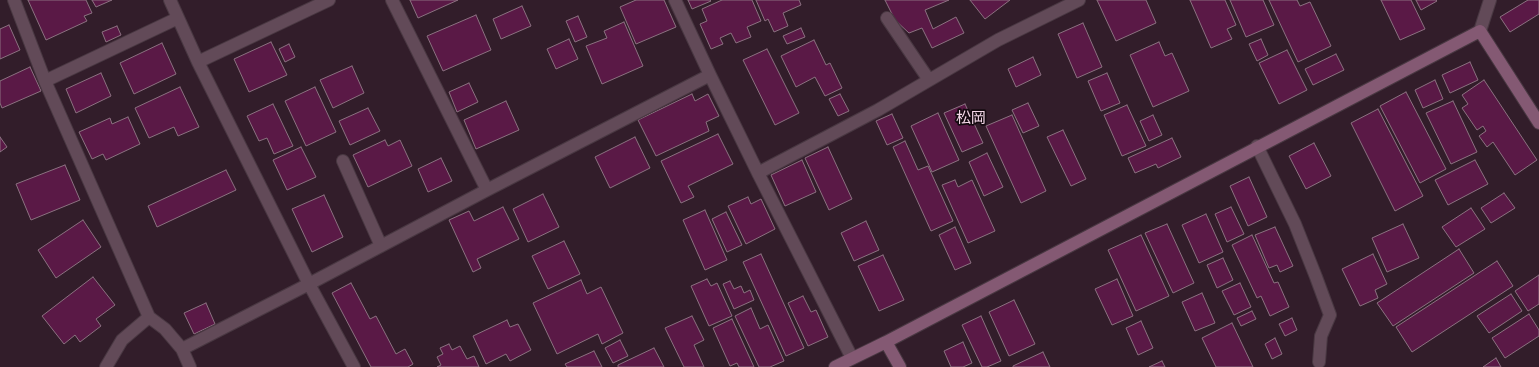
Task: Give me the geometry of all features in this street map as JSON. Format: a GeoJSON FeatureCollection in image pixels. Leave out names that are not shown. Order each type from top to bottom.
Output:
{"type":"FeatureCollection","features":[{"type":"Feature","properties":{"kind":"street"},"geometry":{"type":"LineString","coordinates":[[14,0],[45,80],[149,316],[182,348],[190,367]]}},
{"type":"Feature","properties":{"kind":"street"},"geometry":{"type":"LineString","coordinates":[[170,0],[198,62],[309,284],[354,367]]}},
{"type":"Feature","properties":{"kind":"street"},"geometry":{"type":"LineString","coordinates":[[198,62],[329,0]]}},
{"type":"Feature","properties":{"kind":"street"},"geometry":{"type":"LineString","coordinates":[[392,0],[487,190]]}},
{"type":"Feature","properties":{"kind":"street"},"geometry":{"type":"LineString","coordinates":[[676,0],[710,75],[758,173],[852,358]]}},
{"type":"Feature","properties":{"kind":"street"},"geometry":{"type":"LineString","coordinates":[[758,173],[878,110],[998,40],[1079,0]]}},
{"type":"Feature","properties":{"kind":"street"},"geometry":{"type":"LineString","coordinates":[[835,367],[886,342],[1257,146],[1480,31],[1490,0]]}},
{"type":"Feature","properties":{"kind":"street"},"geometry":{"type":"LineString","coordinates":[[45,80],[178,18]]}},
{"type":"Feature","properties":{"kind":"street"},"geometry":{"type":"LineString","coordinates":[[887,18],[929,80]]}},
{"type":"Feature","properties":{"kind":"street"},"geometry":{"type":"LineString","coordinates":[[1480,31],[1539,123]]}},
{"type":"Feature","properties":{"kind":"street"},"geometry":{"type":"LineString","coordinates":[[182,348],[309,284],[710,75]]}},
{"type":"Feature","properties":{"kind":"street"},"geometry":{"type":"LineString","coordinates":[[1257,146],[1295,224],[1330,315],[1321,336],[1319,362]]}},
{"type":"Feature","properties":{"kind":"street"},"geometry":{"type":"LineString","coordinates":[[343,161],[381,246]]}},
{"type":"Feature","properties":{"kind":"street"},"geometry":{"type":"LineString","coordinates":[[106,367],[122,340],[149,316]]}},
{"type":"Feature","properties":{"kind":"street"},"geometry":{"type":"LineString","coordinates":[[886,342],[900,367]]}},
{"type":"Feature","properties":{"kind":"building"},"geometry":{"type":"Polygon","coordinates":[[[28,0],[86,0],[92,13],[84,16],[87,21],[46,40],[28,0]]]}},
{"type":"Feature","properties":{"kind":"building"},"geometry":{"type":"Polygon","coordinates":[[[92,0],[112,0],[96,7],[92,0]]]}},
{"type":"Feature","properties":{"kind":"building"},"geometry":{"type":"Polygon","coordinates":[[[410,0],[458,0],[418,18],[410,0]]]}},
{"type":"Feature","properties":{"kind":"building"},"geometry":{"type":"Polygon","coordinates":[[[636,0],[664,0],[676,27],[636,44],[620,7],[636,0]]]}},
{"type":"Feature","properties":{"kind":"building"},"geometry":{"type":"Polygon","coordinates":[[[688,0],[710,0],[711,1],[692,9],[688,0]]]}},
{"type":"Feature","properties":{"kind":"building"},"geometry":{"type":"Polygon","coordinates":[[[722,0],[752,0],[761,21],[747,27],[751,37],[736,43],[731,33],[720,38],[723,44],[711,49],[700,24],[707,21],[702,9],[722,0]]]}},
{"type":"Feature","properties":{"kind":"building"},"geometry":{"type":"Polygon","coordinates":[[[756,0],[799,0],[801,5],[783,13],[788,26],[774,32],[768,19],[765,21],[756,0]]]}},
{"type":"Feature","properties":{"kind":"building"},"geometry":{"type":"Polygon","coordinates":[[[885,0],[949,0],[925,10],[933,29],[956,17],[964,33],[932,48],[922,28],[909,33],[895,20],[885,0]]]}},
{"type":"Feature","properties":{"kind":"building"},"geometry":{"type":"Polygon","coordinates":[[[970,0],[1010,0],[985,19],[970,0]]]}},
{"type":"Feature","properties":{"kind":"building"},"geometry":{"type":"Polygon","coordinates":[[[1097,0],[1146,0],[1156,23],[1116,41],[1097,0]]]}},
{"type":"Feature","properties":{"kind":"building"},"geometry":{"type":"Polygon","coordinates":[[[1190,0],[1225,0],[1236,25],[1227,29],[1232,39],[1211,48],[1190,0]]]}},
{"type":"Feature","properties":{"kind":"building"},"geometry":{"type":"Polygon","coordinates":[[[1230,0],[1263,0],[1274,25],[1246,37],[1230,0]]]}},
{"type":"Feature","properties":{"kind":"building"},"geometry":{"type":"Polygon","coordinates":[[[1269,0],[1297,0],[1300,6],[1310,2],[1331,46],[1298,62],[1269,0]]]}},
{"type":"Feature","properties":{"kind":"building"},"geometry":{"type":"Polygon","coordinates":[[[1381,0],[1411,0],[1425,29],[1400,40],[1381,0]]]}},
{"type":"Feature","properties":{"kind":"building"},"geometry":{"type":"Polygon","coordinates":[[[1416,0],[1436,0],[1437,1],[1421,10],[1416,0]]]}},
{"type":"Feature","properties":{"kind":"building"},"geometry":{"type":"Polygon","coordinates":[[[1528,0],[1539,0],[1539,14],[1510,32],[1500,17],[1528,0]]]}},
{"type":"Feature","properties":{"kind":"building"},"geometry":{"type":"Polygon","coordinates":[[[522,6],[531,26],[501,39],[493,19],[522,6]]]}},
{"type":"Feature","properties":{"kind":"building"},"geometry":{"type":"Polygon","coordinates":[[[476,15],[491,50],[443,71],[427,36],[476,15]]]}},
{"type":"Feature","properties":{"kind":"building"},"geometry":{"type":"Polygon","coordinates":[[[578,16],[587,37],[575,42],[566,21],[578,16]]]}},
{"type":"Feature","properties":{"kind":"building"},"geometry":{"type":"Polygon","coordinates":[[[624,22],[643,66],[602,84],[586,46],[607,38],[604,31],[624,22]]]}},
{"type":"Feature","properties":{"kind":"building"},"geometry":{"type":"Polygon","coordinates":[[[1083,23],[1102,67],[1077,78],[1058,34],[1083,23]]]}},
{"type":"Feature","properties":{"kind":"building"},"geometry":{"type":"Polygon","coordinates":[[[9,25],[20,50],[0,59],[0,29],[9,25]]]}},
{"type":"Feature","properties":{"kind":"building"},"geometry":{"type":"Polygon","coordinates":[[[117,26],[121,35],[106,42],[102,32],[117,26]]]}},
{"type":"Feature","properties":{"kind":"building"},"geometry":{"type":"Polygon","coordinates":[[[801,28],[805,37],[787,44],[783,36],[801,28]]]}},
{"type":"Feature","properties":{"kind":"building"},"geometry":{"type":"Polygon","coordinates":[[[569,39],[578,59],[556,69],[547,49],[569,39]]]}},
{"type":"Feature","properties":{"kind":"building"},"geometry":{"type":"Polygon","coordinates":[[[1261,39],[1268,55],[1257,61],[1249,44],[1261,39]]]}},
{"type":"Feature","properties":{"kind":"building"},"geometry":{"type":"Polygon","coordinates":[[[814,40],[826,65],[830,63],[842,88],[825,96],[815,77],[796,87],[781,56],[814,40]]]}},
{"type":"Feature","properties":{"kind":"building"},"geometry":{"type":"Polygon","coordinates":[[[271,42],[287,75],[249,92],[234,59],[271,42]]]}},
{"type":"Feature","properties":{"kind":"building"},"geometry":{"type":"Polygon","coordinates":[[[1159,42],[1165,56],[1172,53],[1189,91],[1153,107],[1130,55],[1159,42]]]}},
{"type":"Feature","properties":{"kind":"building"},"geometry":{"type":"Polygon","coordinates":[[[162,43],[176,74],[134,94],[120,63],[162,43]]]}},
{"type":"Feature","properties":{"kind":"building"},"geometry":{"type":"Polygon","coordinates":[[[289,44],[295,57],[285,62],[279,49],[289,44]]]}},
{"type":"Feature","properties":{"kind":"building"},"geometry":{"type":"Polygon","coordinates":[[[767,49],[799,113],[775,125],[743,60],[767,49]]]}},
{"type":"Feature","properties":{"kind":"building"},"geometry":{"type":"Polygon","coordinates":[[[1287,50],[1307,90],[1279,104],[1259,63],[1287,50]]]}},
{"type":"Feature","properties":{"kind":"building"},"geometry":{"type":"Polygon","coordinates":[[[1336,54],[1344,70],[1313,85],[1305,69],[1336,54]]]}},
{"type":"Feature","properties":{"kind":"building"},"geometry":{"type":"Polygon","coordinates":[[[1033,57],[1041,75],[1016,87],[1008,69],[1033,57]]]}},
{"type":"Feature","properties":{"kind":"building"},"geometry":{"type":"Polygon","coordinates":[[[1470,62],[1478,80],[1450,93],[1442,75],[1470,62]]]}},
{"type":"Feature","properties":{"kind":"building"},"geometry":{"type":"Polygon","coordinates":[[[352,66],[364,93],[333,108],[320,80],[352,66]]]}},
{"type":"Feature","properties":{"kind":"building"},"geometry":{"type":"Polygon","coordinates":[[[30,67],[41,91],[2,108],[0,103],[0,81],[30,67]]]}},
{"type":"Feature","properties":{"kind":"building"},"geometry":{"type":"Polygon","coordinates":[[[101,73],[111,96],[76,113],[66,89],[101,73]]]}},
{"type":"Feature","properties":{"kind":"building"},"geometry":{"type":"Polygon","coordinates":[[[1107,73],[1120,103],[1101,111],[1088,81],[1107,73]]]}},
{"type":"Feature","properties":{"kind":"building"},"geometry":{"type":"Polygon","coordinates":[[[1435,80],[1443,99],[1423,108],[1415,90],[1435,80]]]}},
{"type":"Feature","properties":{"kind":"building"},"geometry":{"type":"Polygon","coordinates":[[[1484,80],[1537,160],[1515,175],[1493,142],[1487,147],[1479,136],[1486,131],[1483,126],[1477,130],[1462,108],[1468,104],[1462,95],[1484,80]]]}},
{"type":"Feature","properties":{"kind":"building"},"geometry":{"type":"Polygon","coordinates":[[[469,83],[478,102],[457,112],[449,92],[469,83]]]}},
{"type":"Feature","properties":{"kind":"building"},"geometry":{"type":"Polygon","coordinates":[[[180,87],[199,127],[178,136],[174,127],[149,138],[135,108],[180,87]]]}},
{"type":"Feature","properties":{"kind":"building"},"geometry":{"type":"Polygon","coordinates":[[[315,87],[336,132],[306,146],[285,101],[315,87]]]}},
{"type":"Feature","properties":{"kind":"building"},"geometry":{"type":"Polygon","coordinates":[[[1406,92],[1446,169],[1420,183],[1380,106],[1406,92]]]}},
{"type":"Feature","properties":{"kind":"building"},"geometry":{"type":"Polygon","coordinates":[[[692,94],[695,101],[708,94],[719,116],[706,122],[709,131],[656,156],[638,120],[692,94]]]}},
{"type":"Feature","properties":{"kind":"building"},"geometry":{"type":"Polygon","coordinates":[[[840,94],[849,111],[838,116],[829,99],[840,94]]]}},
{"type":"Feature","properties":{"kind":"building"},"geometry":{"type":"Polygon","coordinates":[[[506,101],[519,130],[476,149],[464,120],[506,101]]]}},
{"type":"Feature","properties":{"kind":"building"},"geometry":{"type":"Polygon","coordinates":[[[1453,101],[1477,152],[1451,164],[1426,113],[1453,101]]]}},
{"type":"Feature","properties":{"kind":"building"},"geometry":{"type":"Polygon","coordinates":[[[1028,103],[1039,126],[1023,133],[1012,110],[1028,103]]]}},
{"type":"Feature","properties":{"kind":"building"},"geometry":{"type":"Polygon","coordinates":[[[273,104],[293,146],[274,154],[267,138],[259,141],[247,116],[273,104]]]}},
{"type":"Feature","properties":{"kind":"building"},"geometry":{"type":"Polygon","coordinates":[[[965,104],[983,143],[962,152],[944,113],[965,104]]]}},
{"type":"Feature","properties":{"kind":"building"},"geometry":{"type":"Polygon","coordinates":[[[1127,105],[1146,146],[1122,156],[1104,115],[1127,105]]]}},
{"type":"Feature","properties":{"kind":"building"},"geometry":{"type":"Polygon","coordinates":[[[368,108],[380,131],[350,145],[339,121],[368,108]]]}},
{"type":"Feature","properties":{"kind":"building"},"geometry":{"type":"Polygon","coordinates":[[[1378,109],[1423,196],[1395,211],[1351,123],[1378,109]]]}},
{"type":"Feature","properties":{"kind":"building"},"geometry":{"type":"Polygon","coordinates":[[[938,113],[959,160],[932,172],[911,126],[938,113]]]}},
{"type":"Feature","properties":{"kind":"building"},"geometry":{"type":"Polygon","coordinates":[[[892,114],[903,138],[887,145],[876,121],[892,114]]]}},
{"type":"Feature","properties":{"kind":"building"},"geometry":{"type":"Polygon","coordinates":[[[1012,115],[1046,191],[1021,203],[986,126],[1012,115]]]}},
{"type":"Feature","properties":{"kind":"building"},"geometry":{"type":"Polygon","coordinates":[[[1153,115],[1162,135],[1149,141],[1140,121],[1153,115]]]}},
{"type":"Feature","properties":{"kind":"building"},"geometry":{"type":"Polygon","coordinates":[[[128,117],[140,144],[106,160],[103,154],[92,159],[79,132],[110,118],[112,124],[128,117]]]}},
{"type":"Feature","properties":{"kind":"building"},"geometry":{"type":"Polygon","coordinates":[[[1063,130],[1086,179],[1071,186],[1047,137],[1063,130]]]}},
{"type":"Feature","properties":{"kind":"building"},"geometry":{"type":"Polygon","coordinates":[[[718,134],[733,164],[688,186],[694,197],[681,203],[661,161],[718,134]]]}},
{"type":"Feature","properties":{"kind":"building"},"geometry":{"type":"Polygon","coordinates":[[[0,137],[7,147],[0,152],[0,137]]]}},
{"type":"Feature","properties":{"kind":"building"},"geometry":{"type":"Polygon","coordinates":[[[635,137],[650,168],[610,188],[595,157],[635,137]]]}},
{"type":"Feature","properties":{"kind":"building"},"geometry":{"type":"Polygon","coordinates":[[[1172,138],[1181,157],[1158,168],[1156,164],[1135,173],[1128,158],[1172,138]]]}},
{"type":"Feature","properties":{"kind":"building"},"geometry":{"type":"Polygon","coordinates":[[[385,140],[388,146],[400,140],[412,166],[368,187],[353,155],[385,140]]]}},
{"type":"Feature","properties":{"kind":"building"},"geometry":{"type":"Polygon","coordinates":[[[905,141],[918,170],[928,166],[953,221],[931,231],[893,147],[905,141]]]}},
{"type":"Feature","properties":{"kind":"building"},"geometry":{"type":"Polygon","coordinates":[[[1314,143],[1331,176],[1306,189],[1289,156],[1314,143]]]}},
{"type":"Feature","properties":{"kind":"building"},"geometry":{"type":"Polygon","coordinates":[[[301,147],[316,177],[287,190],[273,160],[301,147]]]}},
{"type":"Feature","properties":{"kind":"building"},"geometry":{"type":"Polygon","coordinates":[[[828,147],[852,199],[829,210],[805,158],[828,147]]]}},
{"type":"Feature","properties":{"kind":"building"},"geometry":{"type":"Polygon","coordinates":[[[987,153],[1003,187],[984,196],[969,162],[987,153]]]}},
{"type":"Feature","properties":{"kind":"building"},"geometry":{"type":"Polygon","coordinates":[[[441,158],[452,181],[428,192],[418,169],[441,158]]]}},
{"type":"Feature","properties":{"kind":"building"},"geometry":{"type":"Polygon","coordinates":[[[802,160],[816,192],[785,206],[771,175],[802,160]]]}},
{"type":"Feature","properties":{"kind":"building"},"geometry":{"type":"Polygon","coordinates":[[[1475,160],[1488,184],[1448,205],[1435,180],[1475,160]]]}},
{"type":"Feature","properties":{"kind":"building"},"geometry":{"type":"Polygon","coordinates":[[[65,165],[80,200],[31,220],[16,184],[65,165]]]}},
{"type":"Feature","properties":{"kind":"building"},"geometry":{"type":"Polygon","coordinates":[[[226,170],[236,190],[157,227],[148,206],[226,170]]]}},
{"type":"Feature","properties":{"kind":"building"},"geometry":{"type":"Polygon","coordinates":[[[1249,177],[1267,217],[1248,226],[1230,186],[1249,177]]]}},
{"type":"Feature","properties":{"kind":"building"},"geometry":{"type":"Polygon","coordinates":[[[955,180],[958,187],[972,180],[995,231],[968,243],[942,185],[955,180]]]}},
{"type":"Feature","properties":{"kind":"building"},"geometry":{"type":"Polygon","coordinates":[[[1504,193],[1515,208],[1491,223],[1481,208],[1504,193]]]}},
{"type":"Feature","properties":{"kind":"building"},"geometry":{"type":"Polygon","coordinates":[[[543,194],[559,227],[528,242],[513,209],[543,194]]]}},
{"type":"Feature","properties":{"kind":"building"},"geometry":{"type":"Polygon","coordinates":[[[324,195],[343,237],[312,252],[292,209],[324,195]]]}},
{"type":"Feature","properties":{"kind":"building"},"geometry":{"type":"Polygon","coordinates":[[[748,197],[751,204],[761,199],[775,229],[746,244],[728,206],[748,197]]]}},
{"type":"Feature","properties":{"kind":"building"},"geometry":{"type":"Polygon","coordinates":[[[503,207],[519,239],[477,259],[481,268],[473,272],[449,220],[469,211],[474,221],[503,207]]]}},
{"type":"Feature","properties":{"kind":"building"},"geometry":{"type":"Polygon","coordinates":[[[1231,207],[1244,234],[1227,242],[1215,214],[1231,207]]]}},
{"type":"Feature","properties":{"kind":"building"},"geometry":{"type":"Polygon","coordinates":[[[1471,208],[1485,229],[1456,247],[1442,227],[1471,208]]]}},
{"type":"Feature","properties":{"kind":"building"},"geometry":{"type":"Polygon","coordinates":[[[705,210],[727,260],[705,270],[683,220],[705,210]]]}},
{"type":"Feature","properties":{"kind":"building"},"geometry":{"type":"Polygon","coordinates":[[[726,212],[742,245],[727,252],[712,219],[726,212]]]}},
{"type":"Feature","properties":{"kind":"building"},"geometry":{"type":"Polygon","coordinates":[[[1206,214],[1223,252],[1199,263],[1182,225],[1206,214]]]}},
{"type":"Feature","properties":{"kind":"building"},"geometry":{"type":"Polygon","coordinates":[[[83,220],[101,247],[56,278],[38,250],[83,220]]]}},
{"type":"Feature","properties":{"kind":"building"},"geometry":{"type":"Polygon","coordinates":[[[866,221],[879,250],[854,261],[841,233],[866,221]]]}},
{"type":"Feature","properties":{"kind":"building"},"geometry":{"type":"Polygon","coordinates":[[[1167,224],[1194,283],[1173,293],[1145,233],[1167,224]]]}},
{"type":"Feature","properties":{"kind":"building"},"geometry":{"type":"Polygon","coordinates":[[[1403,224],[1419,258],[1387,272],[1372,238],[1403,224]]]}},
{"type":"Feature","properties":{"kind":"building"},"geometry":{"type":"Polygon","coordinates":[[[955,227],[971,263],[955,270],[939,235],[955,227]]]}},
{"type":"Feature","properties":{"kind":"building"},"geometry":{"type":"Polygon","coordinates":[[[1275,227],[1293,266],[1280,272],[1277,265],[1269,268],[1255,235],[1275,227]]]}},
{"type":"Feature","properties":{"kind":"building"},"geometry":{"type":"Polygon","coordinates":[[[1141,235],[1169,296],[1136,311],[1108,250],[1141,235]]]}},
{"type":"Feature","properties":{"kind":"building"},"geometry":{"type":"Polygon","coordinates":[[[1252,235],[1274,283],[1278,282],[1289,307],[1270,316],[1261,296],[1257,298],[1232,245],[1252,235]]]}},
{"type":"Feature","properties":{"kind":"building"},"geometry":{"type":"Polygon","coordinates":[[[564,241],[580,274],[548,289],[532,256],[564,241]]]}},
{"type":"Feature","properties":{"kind":"building"},"geometry":{"type":"Polygon","coordinates":[[[1459,249],[1474,273],[1393,326],[1377,303],[1459,249]]]}},
{"type":"Feature","properties":{"kind":"building"},"geometry":{"type":"Polygon","coordinates":[[[761,254],[804,348],[786,356],[743,262],[761,254]]]}},
{"type":"Feature","properties":{"kind":"building"},"geometry":{"type":"Polygon","coordinates":[[[1373,254],[1387,284],[1375,290],[1378,298],[1360,306],[1342,269],[1373,254]]]}},
{"type":"Feature","properties":{"kind":"building"},"geometry":{"type":"Polygon","coordinates":[[[883,255],[904,300],[879,311],[858,266],[883,255]]]}},
{"type":"Feature","properties":{"kind":"building"},"geometry":{"type":"Polygon","coordinates":[[[1223,258],[1233,280],[1217,288],[1207,265],[1223,258]]]}},
{"type":"Feature","properties":{"kind":"building"},"geometry":{"type":"Polygon","coordinates":[[[1497,261],[1513,286],[1412,352],[1396,327],[1497,261]]]}},
{"type":"Feature","properties":{"kind":"building"},"geometry":{"type":"Polygon","coordinates":[[[1539,275],[1539,304],[1528,311],[1515,291],[1539,275]]]}},
{"type":"Feature","properties":{"kind":"building"},"geometry":{"type":"Polygon","coordinates":[[[93,277],[115,305],[96,319],[101,326],[80,342],[75,335],[64,344],[42,316],[93,277]]]}},
{"type":"Feature","properties":{"kind":"building"},"geometry":{"type":"Polygon","coordinates":[[[707,279],[711,286],[717,283],[732,316],[709,326],[691,286],[707,279]]]}},
{"type":"Feature","properties":{"kind":"building"},"geometry":{"type":"Polygon","coordinates":[[[1117,279],[1133,316],[1112,325],[1095,289],[1117,279]]]}},
{"type":"Feature","properties":{"kind":"building"},"geometry":{"type":"Polygon","coordinates":[[[581,280],[587,294],[601,287],[623,333],[602,344],[598,334],[557,354],[533,303],[581,280]]]}},
{"type":"Feature","properties":{"kind":"building"},"geometry":{"type":"Polygon","coordinates":[[[730,281],[734,289],[741,286],[744,293],[750,290],[754,300],[734,309],[723,284],[730,281]]]}},
{"type":"Feature","properties":{"kind":"building"},"geometry":{"type":"Polygon","coordinates":[[[351,283],[370,319],[376,316],[396,354],[405,349],[413,364],[408,367],[371,367],[332,293],[351,283]]]}},
{"type":"Feature","properties":{"kind":"building"},"geometry":{"type":"Polygon","coordinates":[[[1240,283],[1251,307],[1234,315],[1222,291],[1240,283]]]}},
{"type":"Feature","properties":{"kind":"building"},"geometry":{"type":"Polygon","coordinates":[[[1202,293],[1215,323],[1195,331],[1182,302],[1202,293]]]}},
{"type":"Feature","properties":{"kind":"building"},"geometry":{"type":"Polygon","coordinates":[[[1511,294],[1522,311],[1489,333],[1477,316],[1511,294]]]}},
{"type":"Feature","properties":{"kind":"building"},"geometry":{"type":"Polygon","coordinates":[[[803,296],[811,312],[816,310],[828,337],[808,346],[788,303],[803,296]]]}},
{"type":"Feature","properties":{"kind":"building"},"geometry":{"type":"Polygon","coordinates":[[[1014,300],[1035,344],[1009,356],[989,312],[1014,300]]]}},
{"type":"Feature","properties":{"kind":"building"},"geometry":{"type":"Polygon","coordinates":[[[206,303],[215,324],[194,334],[184,313],[206,303]]]}},
{"type":"Feature","properties":{"kind":"building"},"geometry":{"type":"Polygon","coordinates":[[[751,308],[760,329],[768,325],[784,361],[770,367],[759,367],[735,316],[751,308]]]}},
{"type":"Feature","properties":{"kind":"building"},"geometry":{"type":"Polygon","coordinates":[[[1252,311],[1256,319],[1241,326],[1237,318],[1252,311]]]}},
{"type":"Feature","properties":{"kind":"building"},"geometry":{"type":"Polygon","coordinates":[[[1529,314],[1539,330],[1539,336],[1505,358],[1492,338],[1529,314]]]}},
{"type":"Feature","properties":{"kind":"building"},"geometry":{"type":"Polygon","coordinates":[[[692,316],[704,340],[694,345],[704,367],[684,367],[665,328],[692,316]]]}},
{"type":"Feature","properties":{"kind":"building"},"geometry":{"type":"Polygon","coordinates":[[[981,316],[1001,361],[987,367],[982,367],[962,325],[981,316]]]}},
{"type":"Feature","properties":{"kind":"building"},"geometry":{"type":"Polygon","coordinates":[[[1292,318],[1297,330],[1285,336],[1279,324],[1292,318]]]}},
{"type":"Feature","properties":{"kind":"building"},"geometry":{"type":"Polygon","coordinates":[[[732,319],[754,367],[739,367],[737,363],[730,366],[713,328],[732,319]]]}},
{"type":"Feature","properties":{"kind":"building"},"geometry":{"type":"Polygon","coordinates":[[[507,320],[510,327],[518,324],[531,350],[510,361],[506,354],[486,364],[473,336],[507,320]]]}},
{"type":"Feature","properties":{"kind":"building"},"geometry":{"type":"Polygon","coordinates":[[[1141,321],[1153,348],[1138,355],[1126,328],[1141,321]]]}},
{"type":"Feature","properties":{"kind":"building"},"geometry":{"type":"Polygon","coordinates":[[[1232,323],[1253,367],[1216,367],[1202,338],[1232,323]]]}},
{"type":"Feature","properties":{"kind":"building"},"geometry":{"type":"Polygon","coordinates":[[[1275,338],[1282,354],[1272,359],[1265,344],[1275,338]]]}},
{"type":"Feature","properties":{"kind":"building"},"geometry":{"type":"Polygon","coordinates":[[[620,340],[628,356],[613,363],[605,348],[620,340]]]}},
{"type":"Feature","properties":{"kind":"building"},"geometry":{"type":"Polygon","coordinates":[[[963,342],[972,363],[963,367],[951,367],[944,351],[963,342]]]}},
{"type":"Feature","properties":{"kind":"building"},"geometry":{"type":"Polygon","coordinates":[[[449,344],[452,350],[460,346],[467,359],[474,356],[479,367],[437,367],[441,365],[437,357],[443,354],[440,348],[449,344]]]}},
{"type":"Feature","properties":{"kind":"building"},"geometry":{"type":"Polygon","coordinates":[[[654,348],[664,367],[618,367],[618,365],[654,348]]]}},
{"type":"Feature","properties":{"kind":"building"},"geometry":{"type":"Polygon","coordinates":[[[594,351],[602,367],[567,367],[565,364],[594,351]]]}},
{"type":"Feature","properties":{"kind":"building"},"geometry":{"type":"Polygon","coordinates":[[[1043,352],[1050,367],[1013,367],[1013,366],[1043,352]]]}},
{"type":"Feature","properties":{"kind":"building"},"geometry":{"type":"Polygon","coordinates":[[[1496,358],[1501,367],[1483,367],[1496,358]]]}},
{"type":"Feature","properties":{"kind":"building"},"geometry":{"type":"Polygon","coordinates":[[[1162,361],[1165,367],[1149,367],[1162,361]]]}},
{"type":"Feature","properties":{"kind":"district","name":"松岡"},"geometry":{"type":"Point","coordinates":[971,119]}}]}
